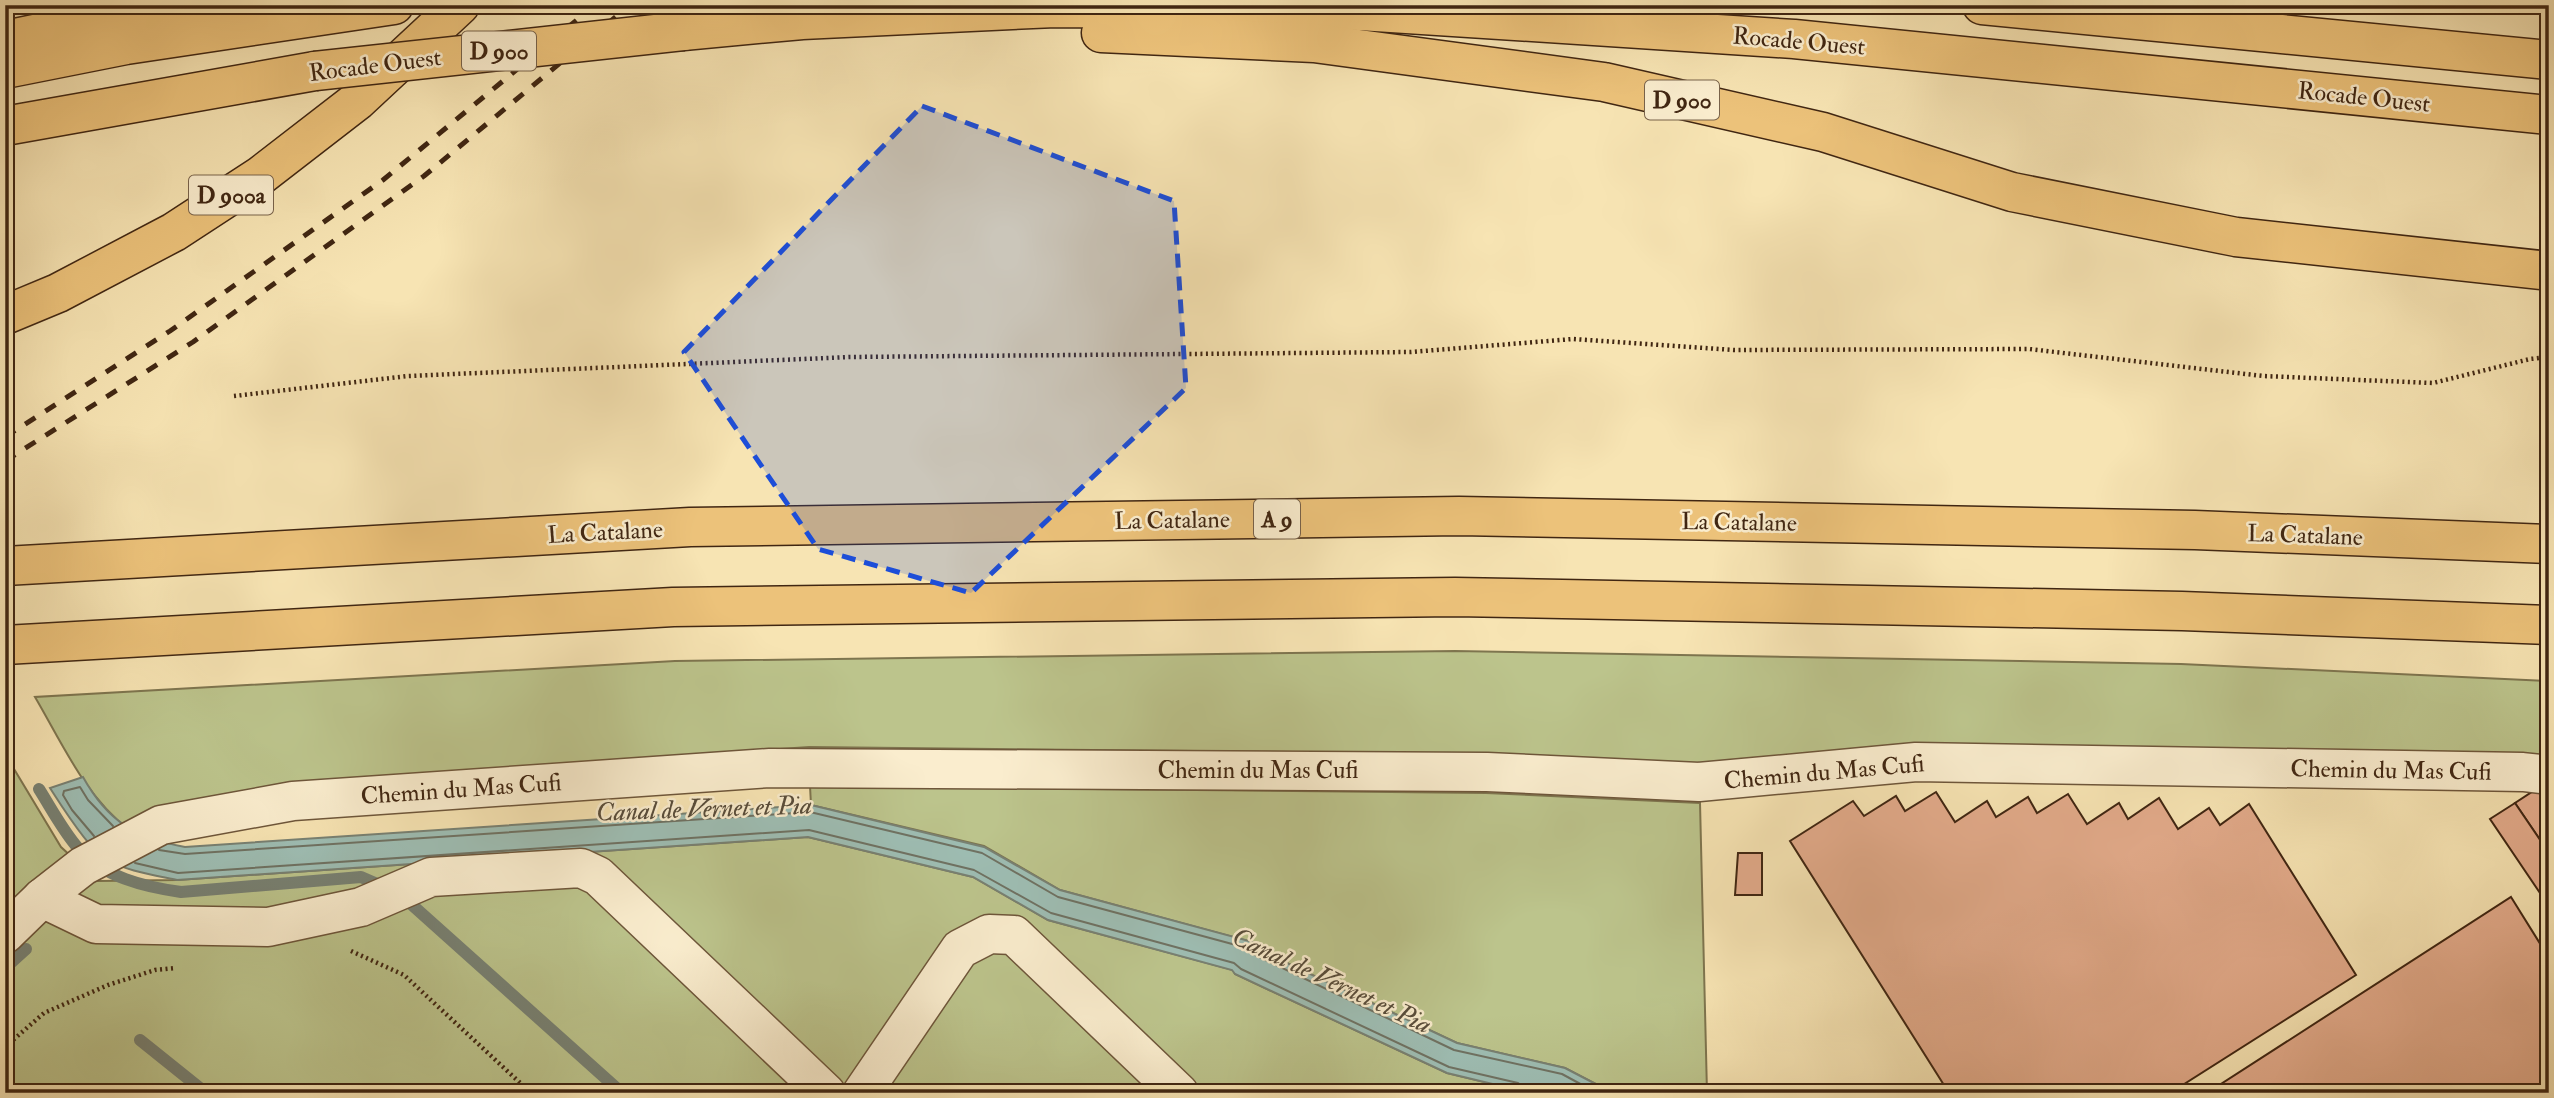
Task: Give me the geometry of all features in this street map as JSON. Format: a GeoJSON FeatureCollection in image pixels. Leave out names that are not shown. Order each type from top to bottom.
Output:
{"type":"FeatureCollection","features":[{"type":"Feature","properties":{"kind":"highway"},"geometry":{"type":"LineString","coordinates":[[5,40],[189,5]]}},
{"type":"Feature","properties":{"kind":"highway"},"geometry":{"type":"LineString","coordinates":[[5,69],[127,45],[394,5]]}},
{"type":"Feature","properties":{"kind":"highway","name":"D 900a"},"geometry":{"type":"LineString","coordinates":[[5,315],[58,293],[174,232],[260,176],[358,101],[459,5]]}},
{"type":"Feature","properties":{"kind":"highway"},"geometry":{"type":"LineString","coordinates":[[1982,5],[2535,59]]}},
{"type":"Feature","properties":{"kind":"highway","name":"Rocade Ouest"},"geometry":{"type":"LineString","coordinates":[[5,126],[315,71],[802,20],[1055,8],[1360,10],[1794,39],[2531,113]]}},
{"type":"Feature","properties":{"kind":"highway","name":"D 900"},"geometry":{"type":"LineString","coordinates":[[802,20],[1314,43],[1604,82],[1824,132],[2012,192],[2236,237],[2549,271]]}},
{"type":"Feature","properties":{"kind":"highway","name":"La Catalane"},"geometry":{"type":"LineString","coordinates":[[5,566],[690,527],[1459,516],[2195,530],[2549,544]]}},
{"type":"Feature","properties":{"kind":"highway"},"geometry":{"type":"LineString","coordinates":[[5,645],[673,607],[1455,597],[2182,611],[2549,625]]}},
{"type":"Feature","properties":{"kind":"street","name":"Chemin du Mas Cufi"},"geometry":{"type":"LineString","coordinates":[[5,934],[42,898],[83,866],[161,825],[293,801],[770,768],[1487,772],[1699,782],[1916,762],[2523,772],[2549,775]]}},
{"type":"Feature","properties":{"kind":"street"},"geometry":{"type":"LineString","coordinates":[[42,898],[96,924],[268,927],[361,907],[431,877],[581,867],[597,876],[826,1093]]}},
{"type":"Feature","properties":{"kind":"street"},"geometry":{"type":"LineString","coordinates":[[862,1093],[960,949],[989,934],[1014,934],[1179,1093]]}},
{"type":"Feature","properties":{"kind":"path"},"geometry":{"type":"LineString","coordinates":[[234,396],[408,376],[850,357],[1411,352],[1573,339],[1734,350],[2029,349],[2263,376],[2433,383],[2530,359],[2549,357]]}},
{"type":"Feature","properties":{"kind":"path"},"geometry":{"type":"LineString","coordinates":[[339,952],[352,951],[404,975],[531,1093]]}},
{"type":"Feature","properties":{"kind":"path"},"geometry":{"type":"LineString","coordinates":[[5,1047],[44,1013],[108,985],[155,970],[182,967]]}},
{"type":"Feature","properties":{"kind":"highlighted area"},"geometry":{"type":"Polygon","coordinates":[[[922,106],[1174,201],[1186,388],[971,593],[818,549],[684,352],[922,106]]]}},
{"type":"Feature","properties":{"kind":"green space"},"geometry":{"type":"Polygon","coordinates":[[[1455,651],[2181,664],[2549,681],[2549,757],[1698,765],[1487,754],[809,747],[522,767],[128,829],[99,801],[87,785],[35,697],[675,661],[1455,651]]]}},
{"type":"Feature","properties":{"kind":"green space"},"geometry":{"type":"Polygon","coordinates":[[[5,754],[61,847],[98,881],[177,880],[808,837],[973,877],[1048,920],[1233,970],[1235,974],[1447,1073],[1530,1093],[5,1093],[5,754]]]}},
{"type":"Feature","properties":{"kind":"green space"},"geometry":{"type":"Polygon","coordinates":[[[810,786],[1486,793],[1700,803],[1707,1093],[1613,1093],[1565,1068],[1457,1043],[1257,949],[1252,942],[1060,890],[984,846],[811,805],[810,786]]]}},
{"type":"Feature","properties":{"kind":"water","name":"Canal de Vernet et Pia"},"geometry":{"type":"Polygon","coordinates":[[[83,777],[113,817],[152,839],[185,847],[811,805],[984,847],[1060,890],[1253,942],[1257,949],[1457,1043],[1565,1068],[1613,1093],[1530,1093],[1447,1073],[1235,974],[1232,970],[1048,920],[973,877],[808,837],[177,880],[121,866],[97,853],[50,788],[83,777]]]}},
{"type":"Feature","properties":{"kind":"building"},"geometry":{"type":"Polygon","coordinates":[[[2547,782],[2549,785],[2549,853],[2515,803],[2547,782]]]}},
{"type":"Feature","properties":{"kind":"building"},"geometry":{"type":"Polygon","coordinates":[[[1936,792],[1955,822],[1987,801],[1996,817],[2028,797],[2037,813],[2068,794],[2087,824],[2119,803],[2128,819],[2159,798],[2178,829],[2209,808],[2220,825],[2249,804],[2356,975],[2170,1093],[1949,1093],[1790,841],[1853,801],[1864,816],[1896,796],[1905,811],[1936,792]]]}},
{"type":"Feature","properties":{"kind":"building"},"geometry":{"type":"Polygon","coordinates":[[[2515,803],[2549,853],[2549,900],[2546,902],[2490,819],[2515,803]]]}},
{"type":"Feature","properties":{"kind":"building"},"geometry":{"type":"Polygon","coordinates":[[[1738,853],[1762,853],[1762,895],[1735,895],[1738,853]]]}},
{"type":"Feature","properties":{"kind":"building"},"geometry":{"type":"Polygon","coordinates":[[[2511,897],[2549,958],[2549,1093],[2207,1093],[2511,897]]]}},
{"type":"Feature","properties":{"kind":"waterway"},"geometry":{"type":"LineString","coordinates":[[39,789],[67,834],[88,858],[112,873],[139,884],[181,892],[361,877],[384,887]]}},
{"type":"Feature","properties":{"kind":"waterway"},"geometry":{"type":"LineString","coordinates":[[401,895],[622,1093]]}},
{"type":"Feature","properties":{"kind":"waterway"},"geometry":{"type":"LineString","coordinates":[[5,968],[26,949]]}},
{"type":"Feature","properties":{"kind":"waterway"},"geometry":{"type":"LineString","coordinates":[[140,1040],[206,1093]]}},
{"type":"Feature","properties":{"kind":"railway"},"geometry":{"type":"LineString","coordinates":[[5,437],[170,331],[383,180],[595,5]]}},
{"type":"Feature","properties":{"kind":"railway"},"geometry":{"type":"LineString","coordinates":[[5,461],[193,342],[424,176],[630,5]]}}]}
